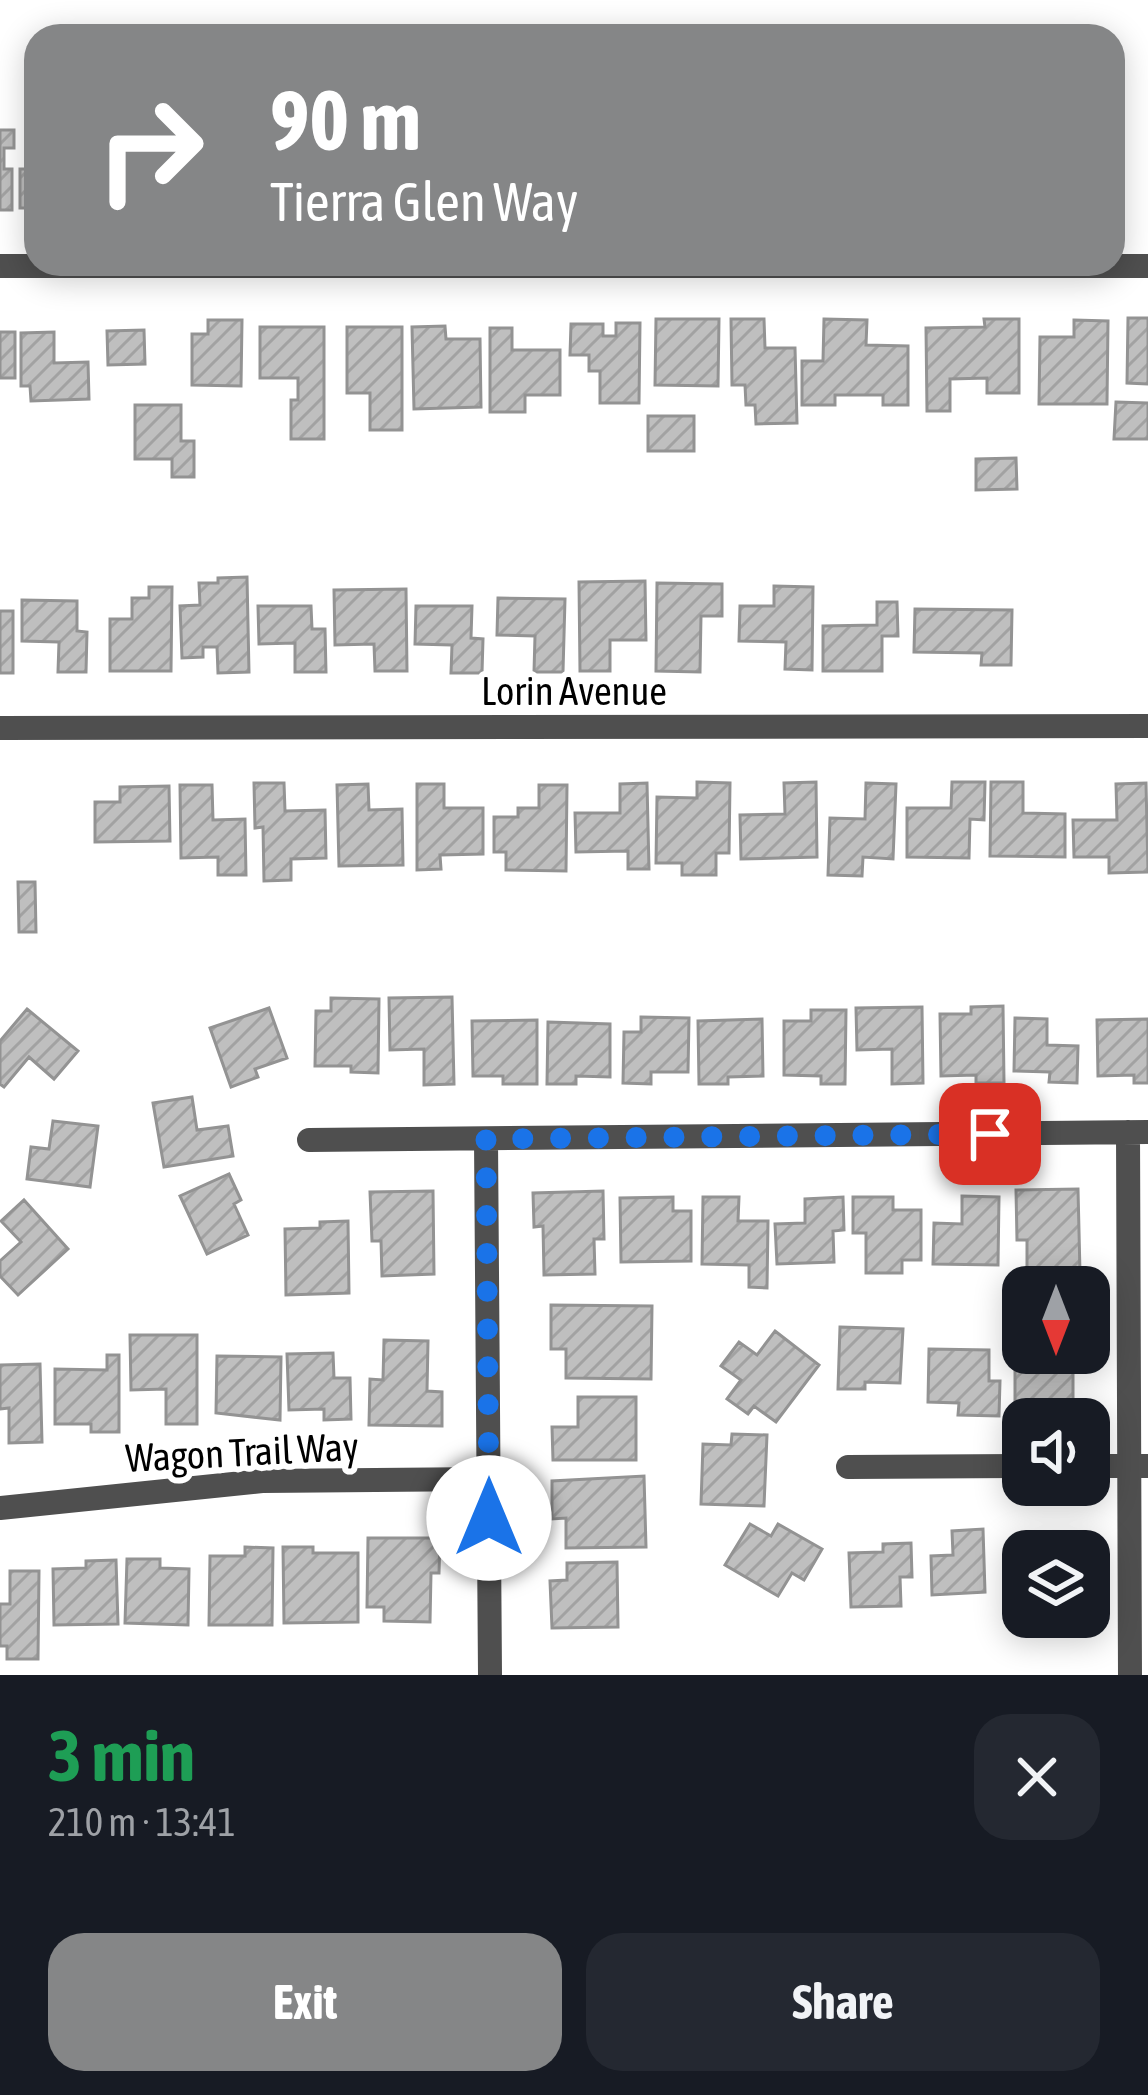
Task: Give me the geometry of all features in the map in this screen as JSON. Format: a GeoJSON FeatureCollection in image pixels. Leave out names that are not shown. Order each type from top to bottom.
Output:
{"type":"FeatureCollection","features":[{"type":"Feature","properties":{"kind":"street","name":"Lorin Avenue"},"geometry":{"type":"LineString","coordinates":[[0,728],[1148,726]]}},
{"type":"Feature","properties":{"kind":"street"},"geometry":{"type":"LineString","coordinates":[[309,1140],[1138,1132],[1139,1466],[1130,1675]]}},
{"type":"Feature","properties":{"kind":"street"},"geometry":{"type":"LineString","coordinates":[[486,1139],[490,1675]]}},
{"type":"Feature","properties":{"kind":"street"},"geometry":{"type":"LineString","coordinates":[[848,1467],[1002,1466]]}},
{"type":"Feature","properties":{"kind":"street","name":"Wagon Trail Way"},"geometry":{"type":"LineString","coordinates":[[0,1508],[262,1481],[488,1479]]}},
{"type":"Feature","properties":{"kind":"building"},"geometry":{"type":"Polygon","coordinates":[[[0,130],[14,130],[14,148],[4,148],[4,169],[12,169],[12,210],[0,210],[0,130]]]}},
{"type":"Feature","properties":{"kind":"building"},"geometry":{"type":"Polygon","coordinates":[[[20,169],[24,169],[24,208],[20,208],[20,169]]]}},
{"type":"Feature","properties":{"kind":"building"},"geometry":{"type":"Polygon","coordinates":[[[1128,318],[1148,318],[1148,384],[1127,383],[1128,318]]]}},
{"type":"Feature","properties":{"kind":"building"},"geometry":{"type":"Polygon","coordinates":[[[656,319],[719,319],[718,386],[655,385],[656,319]]]}},
{"type":"Feature","properties":{"kind":"building"},"geometry":{"type":"Polygon","coordinates":[[[731,319],[764,319],[765,348],[795,348],[797,423],[756,424],[755,405],[746,405],[745,385],[732,385],[731,319]]]}},
{"type":"Feature","properties":{"kind":"building"},"geometry":{"type":"Polygon","coordinates":[[[824,319],[867,320],[866,345],[908,346],[908,405],[883,405],[883,395],[835,395],[835,405],[802,405],[802,361],[823,361],[824,319]]]}},
{"type":"Feature","properties":{"kind":"building"},"geometry":{"type":"Polygon","coordinates":[[[984,319],[1019,319],[1019,393],[987,393],[987,378],[950,379],[950,411],[927,411],[926,328],[985,327],[984,319]]]}},
{"type":"Feature","properties":{"kind":"building"},"geometry":{"type":"Polygon","coordinates":[[[208,320],[242,320],[241,386],[192,385],[192,334],[208,334],[208,320]]]}},
{"type":"Feature","properties":{"kind":"building"},"geometry":{"type":"Polygon","coordinates":[[[1074,320],[1108,321],[1107,404],[1039,404],[1040,337],[1074,337],[1074,320]]]}},
{"type":"Feature","properties":{"kind":"building"},"geometry":{"type":"Polygon","coordinates":[[[616,323],[640,323],[639,403],[600,403],[600,371],[589,371],[589,355],[570,355],[571,324],[603,324],[603,336],[616,336],[616,323]]]}},
{"type":"Feature","properties":{"kind":"building"},"geometry":{"type":"Polygon","coordinates":[[[445,326],[446,339],[480,339],[481,407],[414,409],[412,327],[445,326]]]}},
{"type":"Feature","properties":{"kind":"building"},"geometry":{"type":"Polygon","coordinates":[[[260,327],[324,327],[324,439],[291,439],[291,400],[298,400],[298,378],[260,378],[260,327]]]}},
{"type":"Feature","properties":{"kind":"building"},"geometry":{"type":"Polygon","coordinates":[[[347,327],[402,327],[402,430],[370,430],[370,393],[347,393],[347,327]]]}},
{"type":"Feature","properties":{"kind":"building"},"geometry":{"type":"Polygon","coordinates":[[[490,328],[512,328],[512,350],[560,350],[560,395],[525,395],[525,412],[490,412],[490,328]]]}},
{"type":"Feature","properties":{"kind":"building"},"geometry":{"type":"Polygon","coordinates":[[[144,330],[145,364],[108,365],[107,331],[144,330]]]}},
{"type":"Feature","properties":{"kind":"building"},"geometry":{"type":"Polygon","coordinates":[[[0,332],[15,332],[15,378],[0,378],[0,332]]]}},
{"type":"Feature","properties":{"kind":"building"},"geometry":{"type":"Polygon","coordinates":[[[54,332],[54,363],[88,362],[89,399],[31,401],[30,386],[21,386],[21,333],[54,332]]]}},
{"type":"Feature","properties":{"kind":"building"},"geometry":{"type":"Polygon","coordinates":[[[1116,402],[1148,403],[1148,439],[1114,439],[1116,402]]]}},
{"type":"Feature","properties":{"kind":"building"},"geometry":{"type":"Polygon","coordinates":[[[135,405],[181,405],[181,441],[194,441],[194,477],[172,477],[172,459],[135,459],[135,405]]]}},
{"type":"Feature","properties":{"kind":"building"},"geometry":{"type":"Polygon","coordinates":[[[648,416],[694,416],[694,451],[648,451],[648,416]]]}},
{"type":"Feature","properties":{"kind":"building"},"geometry":{"type":"Polygon","coordinates":[[[1016,458],[1017,489],[976,490],[976,459],[1016,458]]]}},
{"type":"Feature","properties":{"kind":"building"},"geometry":{"type":"Polygon","coordinates":[[[247,577],[249,672],[218,673],[217,647],[203,647],[203,657],[182,658],[180,606],[200,605],[199,583],[247,577]]]}},
{"type":"Feature","properties":{"kind":"building"},"geometry":{"type":"Polygon","coordinates":[[[645,581],[646,640],[610,640],[610,671],[580,671],[579,582],[645,581]]]}},
{"type":"Feature","properties":{"kind":"building"},"geometry":{"type":"Polygon","coordinates":[[[657,583],[722,584],[722,616],[701,616],[700,672],[656,671],[657,583]]]}},
{"type":"Feature","properties":{"kind":"building"},"geometry":{"type":"Polygon","coordinates":[[[774,586],[813,587],[812,670],[785,669],[786,642],[739,641],[740,606],[774,606],[774,586]]]}},
{"type":"Feature","properties":{"kind":"building"},"geometry":{"type":"Polygon","coordinates":[[[149,587],[172,587],[171,671],[110,671],[110,619],[132,619],[132,598],[149,598],[149,587]]]}},
{"type":"Feature","properties":{"kind":"building"},"geometry":{"type":"Polygon","coordinates":[[[406,589],[407,671],[375,671],[374,644],[335,645],[334,590],[406,589]]]}},
{"type":"Feature","properties":{"kind":"building"},"geometry":{"type":"Polygon","coordinates":[[[498,598],[565,599],[563,672],[534,672],[535,636],[497,635],[498,598]]]}},
{"type":"Feature","properties":{"kind":"building"},"geometry":{"type":"Polygon","coordinates":[[[22,600],[77,601],[77,631],[87,632],[86,672],[58,672],[59,642],[22,641],[22,600]]]}},
{"type":"Feature","properties":{"kind":"building"},"geometry":{"type":"Polygon","coordinates":[[[877,602],[897,602],[898,636],[882,636],[882,671],[823,671],[823,626],[877,625],[877,602]]]}},
{"type":"Feature","properties":{"kind":"building"},"geometry":{"type":"Polygon","coordinates":[[[258,606],[311,606],[312,629],[325,629],[326,672],[295,672],[295,643],[259,644],[258,606]]]}},
{"type":"Feature","properties":{"kind":"building"},"geometry":{"type":"Polygon","coordinates":[[[416,606],[472,606],[471,638],[483,639],[482,673],[451,673],[452,645],[415,644],[416,606]]]}},
{"type":"Feature","properties":{"kind":"building"},"geometry":{"type":"Polygon","coordinates":[[[915,609],[1012,610],[1011,665],[981,665],[982,653],[914,652],[915,609]]]}},
{"type":"Feature","properties":{"kind":"building"},"geometry":{"type":"Polygon","coordinates":[[[0,611],[13,611],[13,673],[0,673],[0,611]]]}},
{"type":"Feature","properties":{"kind":"building"},"geometry":{"type":"Polygon","coordinates":[[[697,782],[730,783],[729,853],[716,853],[716,875],[682,875],[682,863],[656,863],[657,797],[697,798],[697,782]]]}},
{"type":"Feature","properties":{"kind":"building"},"geometry":{"type":"Polygon","coordinates":[[[816,782],[817,857],[741,859],[740,815],[785,814],[784,783],[816,782]]]}},
{"type":"Feature","properties":{"kind":"building"},"geometry":{"type":"Polygon","coordinates":[[[952,782],[985,782],[984,820],[970,819],[969,858],[907,857],[907,808],[951,808],[952,782]]]}},
{"type":"Feature","properties":{"kind":"building"},"geometry":{"type":"Polygon","coordinates":[[[991,782],[1023,782],[1023,813],[1065,814],[1065,857],[990,856],[991,782]]]}},
{"type":"Feature","properties":{"kind":"building"},"geometry":{"type":"Polygon","coordinates":[[[254,783],[284,783],[285,811],[325,810],[326,858],[291,859],[291,880],[264,881],[263,827],[255,828],[254,783]]]}},
{"type":"Feature","properties":{"kind":"building"},"geometry":{"type":"Polygon","coordinates":[[[647,783],[649,869],[628,869],[628,851],[576,852],[575,813],[620,813],[620,784],[647,783]]]}},
{"type":"Feature","properties":{"kind":"building"},"geometry":{"type":"Polygon","coordinates":[[[866,783],[896,784],[893,859],[863,857],[862,876],[828,875],[830,818],[865,819],[866,783]]]}},
{"type":"Feature","properties":{"kind":"building"},"geometry":{"type":"Polygon","coordinates":[[[1146,783],[1148,872],[1109,873],[1109,857],[1074,857],[1073,820],[1117,820],[1116,784],[1146,783]]]}},
{"type":"Feature","properties":{"kind":"building"},"geometry":{"type":"Polygon","coordinates":[[[368,784],[369,810],[402,809],[403,865],[339,866],[337,785],[368,784]]]}},
{"type":"Feature","properties":{"kind":"building"},"geometry":{"type":"Polygon","coordinates":[[[417,784],[444,784],[444,808],[483,808],[483,854],[440,855],[441,869],[417,870],[417,784]]]}},
{"type":"Feature","properties":{"kind":"building"},"geometry":{"type":"Polygon","coordinates":[[[180,785],[212,785],[213,820],[245,819],[246,875],[218,875],[218,857],[181,858],[180,785]]]}},
{"type":"Feature","properties":{"kind":"building"},"geometry":{"type":"Polygon","coordinates":[[[539,785],[567,785],[566,871],[506,870],[506,852],[494,852],[494,817],[518,817],[518,808],[539,808],[539,785]]]}},
{"type":"Feature","properties":{"kind":"building"},"geometry":{"type":"Polygon","coordinates":[[[169,786],[170,841],[95,842],[95,802],[120,802],[120,787],[169,786]]]}},
{"type":"Feature","properties":{"kind":"building"},"geometry":{"type":"Polygon","coordinates":[[[18,882],[35,882],[36,932],[19,932],[18,882]]]}},
{"type":"Feature","properties":{"kind":"building"},"geometry":{"type":"Polygon","coordinates":[[[452,997],[454,1084],[424,1085],[424,1049],[390,1050],[389,998],[452,997]]]}},
{"type":"Feature","properties":{"kind":"building"},"geometry":{"type":"Polygon","coordinates":[[[331,998],[379,999],[378,1073],[351,1072],[351,1066],[315,1066],[316,1011],[331,1011],[331,998]]]}},
{"type":"Feature","properties":{"kind":"building"},"geometry":{"type":"Polygon","coordinates":[[[1003,1006],[1004,1083],[976,1083],[976,1075],[941,1076],[940,1014],[971,1014],[971,1007],[1003,1006]]]}},
{"type":"Feature","properties":{"kind":"building"},"geometry":{"type":"Polygon","coordinates":[[[922,1007],[923,1083],[892,1084],[892,1049],[857,1050],[856,1008],[922,1007]]]}},
{"type":"Feature","properties":{"kind":"building"},"geometry":{"type":"Polygon","coordinates":[[[269,1008],[287,1058],[255,1069],[258,1077],[231,1087],[210,1028],[269,1008]]]}},
{"type":"Feature","properties":{"kind":"building"},"geometry":{"type":"Polygon","coordinates":[[[27,1009],[78,1051],[54,1079],[29,1057],[4,1087],[0,1084],[0,1041],[27,1009]]]}},
{"type":"Feature","properties":{"kind":"building"},"geometry":{"type":"Polygon","coordinates":[[[811,1010],[846,1010],[845,1084],[821,1084],[821,1076],[784,1075],[784,1021],[811,1021],[811,1010]]]}},
{"type":"Feature","properties":{"kind":"building"},"geometry":{"type":"Polygon","coordinates":[[[641,1017],[689,1018],[688,1072],[651,1072],[651,1084],[623,1083],[624,1032],[641,1032],[641,1017]]]}},
{"type":"Feature","properties":{"kind":"building"},"geometry":{"type":"Polygon","coordinates":[[[1015,1018],[1047,1019],[1047,1045],[1078,1046],[1077,1083],[1049,1082],[1050,1072],[1014,1071],[1015,1018]]]}},
{"type":"Feature","properties":{"kind":"building"},"geometry":{"type":"Polygon","coordinates":[[[762,1019],[763,1076],[699,1084],[698,1021],[762,1019]]]}},
{"type":"Feature","properties":{"kind":"building"},"geometry":{"type":"Polygon","coordinates":[[[1148,1019],[1148,1083],[1134,1083],[1134,1075],[1098,1076],[1097,1020],[1148,1019]]]}},
{"type":"Feature","properties":{"kind":"building"},"geometry":{"type":"Polygon","coordinates":[[[537,1020],[537,1084],[503,1084],[503,1076],[473,1076],[472,1021],[537,1020]]]}},
{"type":"Feature","properties":{"kind":"building"},"geometry":{"type":"Polygon","coordinates":[[[548,1022],[610,1024],[610,1077],[576,1076],[576,1084],[547,1084],[548,1022]]]}},
{"type":"Feature","properties":{"kind":"building"},"geometry":{"type":"Polygon","coordinates":[[[192,1097],[197,1130],[228,1126],[233,1156],[164,1167],[153,1103],[192,1097]]]}},
{"type":"Feature","properties":{"kind":"building"},"geometry":{"type":"Polygon","coordinates":[[[53,1121],[98,1126],[90,1187],[27,1179],[31,1147],[49,1149],[53,1121]]]}},
{"type":"Feature","properties":{"kind":"building"},"geometry":{"type":"Polygon","coordinates":[[[229,1174],[241,1200],[234,1204],[248,1235],[207,1254],[180,1196],[229,1174]]]}},
{"type":"Feature","properties":{"kind":"building"},"geometry":{"type":"Polygon","coordinates":[[[1078,1189],[1080,1266],[1027,1266],[1027,1240],[1017,1240],[1016,1190],[1078,1189]]]}},
{"type":"Feature","properties":{"kind":"building"},"geometry":{"type":"Polygon","coordinates":[[[433,1191],[434,1274],[382,1276],[381,1241],[372,1241],[370,1192],[433,1191]]]}},
{"type":"Feature","properties":{"kind":"building"},"geometry":{"type":"Polygon","coordinates":[[[603,1191],[604,1239],[594,1239],[595,1274],[544,1275],[543,1226],[534,1227],[533,1193],[603,1191]]]}},
{"type":"Feature","properties":{"kind":"building"},"geometry":{"type":"Polygon","coordinates":[[[962,1196],[999,1197],[998,1265],[933,1264],[934,1223],[962,1224],[962,1196]]]}},
{"type":"Feature","properties":{"kind":"building"},"geometry":{"type":"Polygon","coordinates":[[[673,1197],[673,1211],[691,1211],[691,1261],[621,1262],[620,1198],[673,1197]]]}},
{"type":"Feature","properties":{"kind":"building"},"geometry":{"type":"Polygon","coordinates":[[[703,1197],[739,1197],[738,1221],[768,1221],[767,1288],[749,1287],[749,1265],[702,1264],[703,1197]]]}},
{"type":"Feature","properties":{"kind":"building"},"geometry":{"type":"Polygon","coordinates":[[[843,1197],[844,1230],[833,1231],[834,1262],[777,1264],[775,1224],[805,1223],[805,1199],[843,1197]]]}},
{"type":"Feature","properties":{"kind":"building"},"geometry":{"type":"Polygon","coordinates":[[[853,1197],[893,1197],[893,1210],[921,1210],[921,1260],[902,1260],[902,1273],[866,1273],[866,1233],[853,1233],[853,1197]]]}},
{"type":"Feature","properties":{"kind":"building"},"geometry":{"type":"Polygon","coordinates":[[[24,1200],[68,1249],[18,1295],[0,1276],[0,1261],[21,1242],[1,1221],[24,1200]]]}},
{"type":"Feature","properties":{"kind":"building"},"geometry":{"type":"Polygon","coordinates":[[[348,1221],[349,1293],[286,1295],[285,1229],[348,1221]]]}},
{"type":"Feature","properties":{"kind":"building"},"geometry":{"type":"Polygon","coordinates":[[[551,1305],[652,1306],[651,1379],[566,1378],[566,1349],[551,1349],[551,1305]]]}},
{"type":"Feature","properties":{"kind":"building"},"geometry":{"type":"Polygon","coordinates":[[[840,1327],[903,1329],[900,1383],[865,1382],[865,1389],[838,1389],[840,1327]]]}},
{"type":"Feature","properties":{"kind":"building"},"geometry":{"type":"Polygon","coordinates":[[[775,1331],[819,1365],[776,1422],[754,1406],[748,1414],[727,1399],[741,1380],[721,1366],[739,1342],[757,1355],[775,1331]]]}},
{"type":"Feature","properties":{"kind":"building"},"geometry":{"type":"Polygon","coordinates":[[[130,1335],[197,1335],[197,1424],[166,1424],[166,1389],[131,1390],[130,1335]]]}},
{"type":"Feature","properties":{"kind":"building"},"geometry":{"type":"Polygon","coordinates":[[[384,1340],[428,1341],[427,1391],[442,1392],[442,1426],[369,1425],[370,1379],[383,1380],[384,1340]]]}},
{"type":"Feature","properties":{"kind":"building"},"geometry":{"type":"Polygon","coordinates":[[[929,1349],[989,1350],[989,1381],[1000,1381],[999,1416],[958,1415],[959,1403],[928,1402],[929,1349]]]}},
{"type":"Feature","properties":{"kind":"building"},"geometry":{"type":"Polygon","coordinates":[[[333,1353],[334,1378],[350,1378],[351,1419],[324,1420],[324,1409],[289,1410],[287,1354],[333,1353]]]}},
{"type":"Feature","properties":{"kind":"building"},"geometry":{"type":"Polygon","coordinates":[[[107,1355],[119,1355],[119,1432],[91,1432],[91,1424],[55,1424],[55,1369],[107,1370],[107,1355]]]}},
{"type":"Feature","properties":{"kind":"building"},"geometry":{"type":"Polygon","coordinates":[[[217,1356],[281,1357],[280,1420],[216,1413],[217,1356]]]}},
{"type":"Feature","properties":{"kind":"building"},"geometry":{"type":"Polygon","coordinates":[[[40,1364],[42,1442],[9,1443],[9,1408],[0,1409],[0,1365],[40,1364]]]}},
{"type":"Feature","properties":{"kind":"building"},"geometry":{"type":"Polygon","coordinates":[[[1015,1374],[1073,1374],[1073,1398],[1015,1398],[1015,1374]]]}},
{"type":"Feature","properties":{"kind":"building"},"geometry":{"type":"Polygon","coordinates":[[[578,1397],[636,1397],[636,1460],[553,1460],[552,1427],[578,1427],[578,1397]]]}},
{"type":"Feature","properties":{"kind":"building"},"geometry":{"type":"Polygon","coordinates":[[[732,1434],[767,1435],[764,1506],[701,1504],[703,1444],[731,1445],[732,1434]]]}},
{"type":"Feature","properties":{"kind":"building"},"geometry":{"type":"Polygon","coordinates":[[[644,1476],[646,1547],[566,1548],[566,1518],[552,1519],[552,1481],[644,1476]]]}},
{"type":"Feature","properties":{"kind":"building"},"geometry":{"type":"Polygon","coordinates":[[[750,1524],[771,1536],[778,1524],[822,1549],[804,1580],[792,1573],[778,1596],[725,1565],[750,1524]]]}},
{"type":"Feature","properties":{"kind":"building"},"geometry":{"type":"Polygon","coordinates":[[[983,1529],[985,1592],[932,1595],[931,1556],[953,1555],[952,1531],[983,1529]]]}},
{"type":"Feature","properties":{"kind":"building"},"geometry":{"type":"Polygon","coordinates":[[[368,1538],[440,1538],[439,1573],[431,1573],[430,1622],[384,1621],[384,1607],[367,1607],[368,1538]]]}},
{"type":"Feature","properties":{"kind":"building"},"geometry":{"type":"Polygon","coordinates":[[[911,1543],[912,1577],[900,1577],[901,1606],[851,1607],[849,1553],[883,1552],[883,1544],[911,1543]]]}},
{"type":"Feature","properties":{"kind":"building"},"geometry":{"type":"Polygon","coordinates":[[[245,1547],[273,1548],[272,1625],[209,1625],[210,1556],[245,1556],[245,1547]]]}},
{"type":"Feature","properties":{"kind":"building"},"geometry":{"type":"Polygon","coordinates":[[[283,1547],[358,1553],[358,1622],[284,1623],[283,1547]]]}},
{"type":"Feature","properties":{"kind":"building"},"geometry":{"type":"Polygon","coordinates":[[[127,1559],[160,1559],[160,1568],[189,1569],[188,1625],[125,1623],[127,1559]]]}},
{"type":"Feature","properties":{"kind":"building"},"geometry":{"type":"Polygon","coordinates":[[[116,1560],[118,1624],[54,1625],[53,1569],[86,1568],[86,1561],[116,1560]]]}},
{"type":"Feature","properties":{"kind":"building"},"geometry":{"type":"Polygon","coordinates":[[[617,1562],[618,1627],[552,1628],[550,1581],[567,1580],[567,1563],[617,1562]]]}},
{"type":"Feature","properties":{"kind":"building"},"geometry":{"type":"Polygon","coordinates":[[[10,1571],[39,1571],[38,1659],[7,1659],[7,1646],[0,1646],[0,1604],[10,1604],[10,1571]]]}},
{"type":"Feature","properties":{"kind":"route"},"geometry":{"type":"LineString","coordinates":[[489,1518],[486,1139],[990,1134]]}}]}
